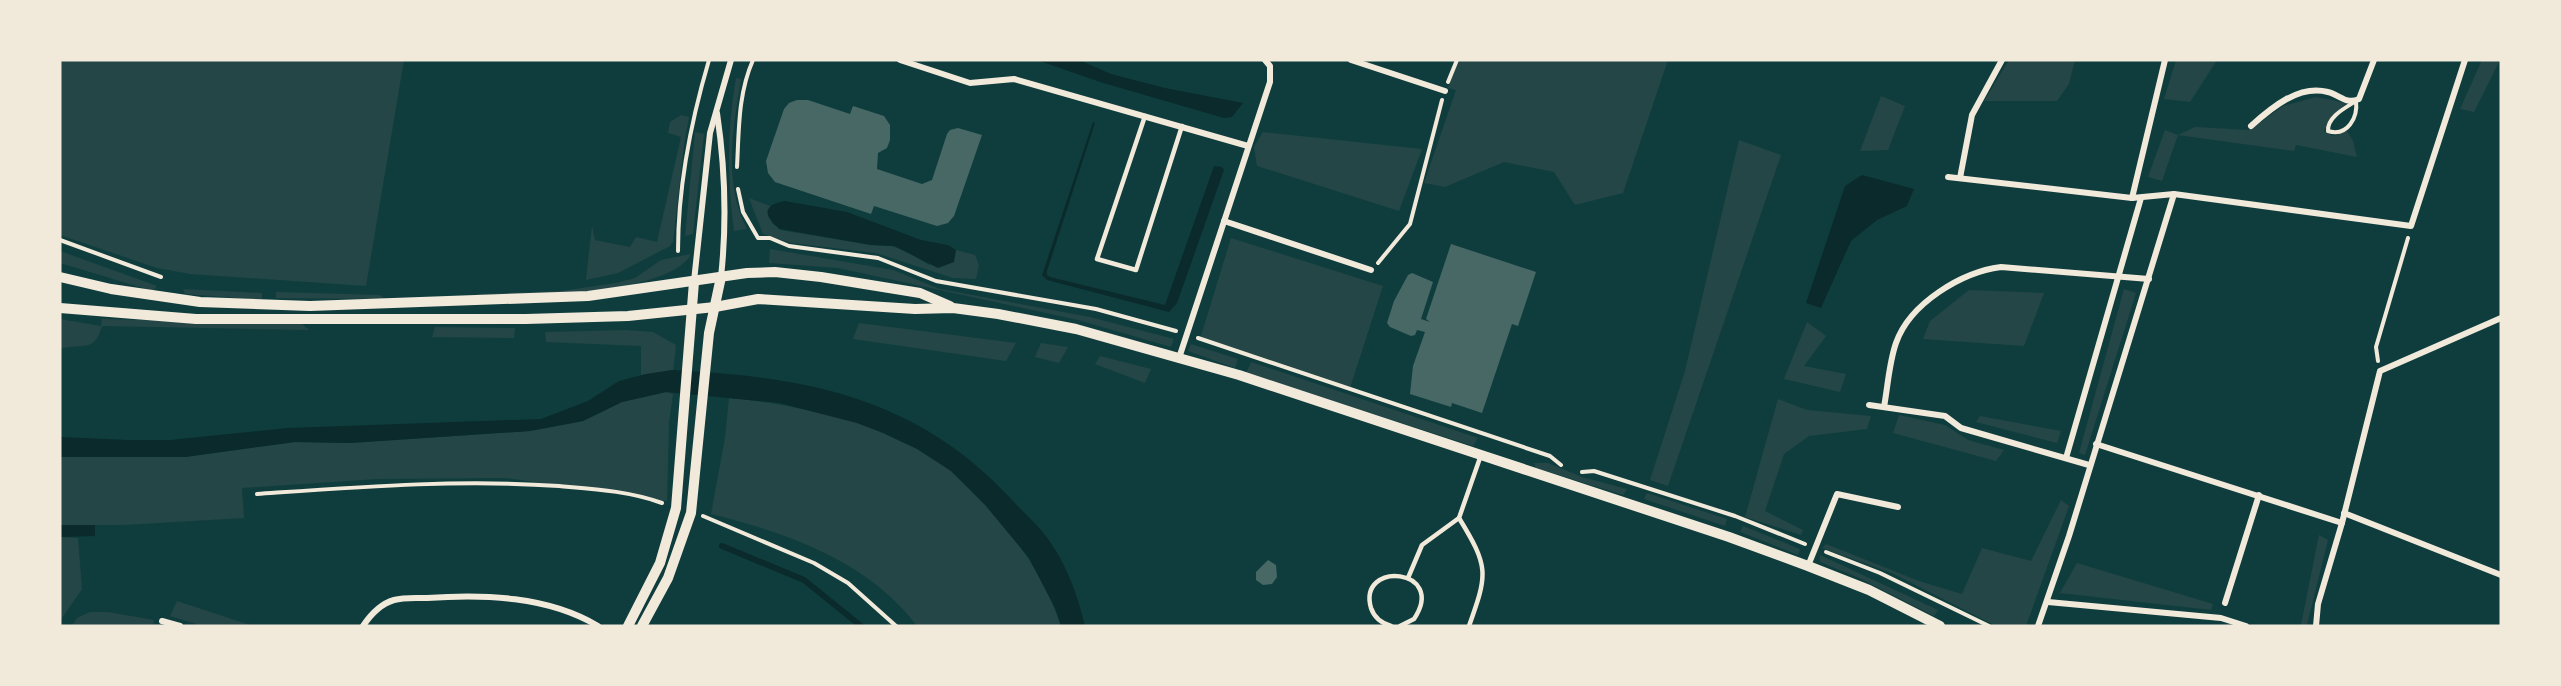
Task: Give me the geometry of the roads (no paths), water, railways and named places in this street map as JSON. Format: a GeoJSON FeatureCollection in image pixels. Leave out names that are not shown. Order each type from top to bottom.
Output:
{"type":"FeatureCollection","features":[{"type":"Feature","properties":{"kind":"street"},"geometry":{"type":"LineString","coordinates":[[628,626],[660,563],[676,508],[691,310],[710,133],[731,60]]}},
{"type":"Feature","properties":{"kind":"street"},"geometry":{"type":"LineString","coordinates":[[900,60],[970,83],[1014,79],[1248,146]]}},
{"type":"Feature","properties":{"kind":"street"},"geometry":{"type":"LineString","coordinates":[[1179,358],[1270,82],[1270,66],[1265,60]]}},
{"type":"Feature","properties":{"kind":"street"},"geometry":{"type":"LineString","coordinates":[[1351,60],[1445,91]]}},
{"type":"Feature","properties":{"kind":"street"},"geometry":{"type":"LineString","coordinates":[[1960,177],[1972,115],[2002,60]]}},
{"type":"Feature","properties":{"kind":"street"},"geometry":{"type":"LineString","coordinates":[[2132,198],[2165,60]]}},
{"type":"Feature","properties":{"kind":"street"},"geometry":{"type":"LineString","coordinates":[[2251,126],[2271,108],[2283,101],[2314,91],[2328,92],[2349,102],[2356,101],[2362,94],[2374,60]]}},
{"type":"Feature","properties":{"kind":"street"},"geometry":{"type":"LineString","coordinates":[[1948,177],[2132,198],[2174,194],[2411,226],[2465,60]]}},
{"type":"Feature","properties":{"kind":"street"},"geometry":{"type":"LineString","coordinates":[[642,626],[668,578],[691,513],[706,365],[721,277],[724,243],[724,159],[717,112]]}},
{"type":"Feature","properties":{"kind":"street"},"geometry":{"type":"LineString","coordinates":[[2038,626],[2048,602],[2174,194]]}},
{"type":"Feature","properties":{"kind":"street"},"geometry":{"type":"LineString","coordinates":[[2066,458],[2141,198]]}},
{"type":"Feature","properties":{"kind":"street"},"geometry":{"type":"LineString","coordinates":[[1224,221],[1371,270]]}},
{"type":"Feature","properties":{"kind":"street"},"geometry":{"type":"LineString","coordinates":[[1884,407],[1890,365],[1897,340],[1930,298],[1965,277],[2001,267],[2149,279]]}},
{"type":"Feature","properties":{"kind":"street"},"geometry":{"type":"LineString","coordinates":[[60,277],[154,296],[255,306],[588,296],[766,272],[820,277],[920,293],[953,308]]}},
{"type":"Feature","properties":{"kind":"street"},"geometry":{"type":"LineString","coordinates":[[60,308],[196,319],[526,319],[691,310],[758,299],[915,309],[953,308],[1076,328],[1239,375],[1729,537],[1869,590],[1940,626]]}},
{"type":"Feature","properties":{"kind":"street"},"geometry":{"type":"LineString","coordinates":[[2316,626],[2318,604],[2342,523],[2380,371],[2501,318]]}},
{"type":"Feature","properties":{"kind":"street"},"geometry":{"type":"LineString","coordinates":[[1869,405],[1945,416],[1960,428],[2089,465]]}},
{"type":"Feature","properties":{"kind":"street"},"geometry":{"type":"LineString","coordinates":[[2096,444],[2342,523]]}},
{"type":"Feature","properties":{"kind":"street"},"geometry":{"type":"LineString","coordinates":[[1808,566],[1813,547],[1837,494],[1898,507]]}},
{"type":"Feature","properties":{"kind":"street"},"geometry":{"type":"LineString","coordinates":[[2225,603],[2259,495]]}},
{"type":"Feature","properties":{"kind":"street"},"geometry":{"type":"LineString","coordinates":[[2344,513],[2501,575]]}},
{"type":"Feature","properties":{"kind":"street"},"geometry":{"type":"LineString","coordinates":[[363,626],[373,611],[394,600],[447,596],[517,599],[554,606],[582,616],[598,626]]}},
{"type":"Feature","properties":{"kind":"street"},"geometry":{"type":"LineString","coordinates":[[2048,602],[2221,618],[2246,626]]}},
{"type":"Feature","properties":{"kind":"street"},"geometry":{"type":"LineString","coordinates":[[162,621],[180,626]]}},
{"type":"Feature","properties":{"kind":"lane"},"geometry":{"type":"LineString","coordinates":[[1145,116],[1097,259],[1136,270],[1182,126]]}},
{"type":"Feature","properties":{"kind":"lane"},"geometry":{"type":"LineString","coordinates":[[1408,578],[1422,545],[1459,518],[1481,455]]}},
{"type":"Feature","properties":{"kind":"lane"},"geometry":{"type":"LineString","coordinates":[[1459,518],[1477,548],[1483,569],[1483,585],[1469,626]]}},
{"type":"Feature","properties":{"kind":"lane"},"geometry":{"type":"LineString","coordinates":[[1391,626],[1376,618],[1370,601],[1371,592],[1383,578],[1400,575],[1417,585],[1422,602],[1414,619],[1400,626]]}},
{"type":"Feature","properties":{"kind":"waterway"},"geometry":{"type":"LineString","coordinates":[[722,546],[804,580],[861,626]]}}]}
